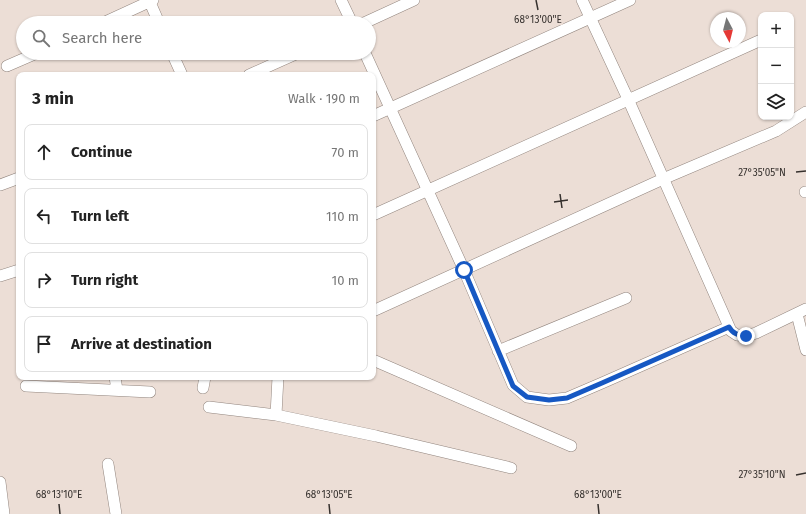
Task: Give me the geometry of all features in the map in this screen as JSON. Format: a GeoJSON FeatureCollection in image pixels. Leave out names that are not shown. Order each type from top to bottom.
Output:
{"type":"FeatureCollection","features":[{"type":"Feature","properties":{"kind":"street"},"geometry":{"type":"LineString","coordinates":[[341,0],[349,16]]}},
{"type":"Feature","properties":{"kind":"street"},"geometry":{"type":"LineString","coordinates":[[376,17],[414,0]]}},
{"type":"Feature","properties":{"kind":"street"},"geometry":{"type":"LineString","coordinates":[[582,0],[731,331],[737,335],[746,336],[756,333],[801,312],[806,350]]}},
{"type":"Feature","properties":{"kind":"street"},"geometry":{"type":"LineString","coordinates":[[376,115],[630,0]]}},
{"type":"Feature","properties":{"kind":"street"},"geometry":{"type":"LineString","coordinates":[[118,16],[150,1],[156,16]]}},
{"type":"Feature","properties":{"kind":"street"},"geometry":{"type":"LineString","coordinates":[[376,213],[758,41]]}},
{"type":"Feature","properties":{"kind":"street"},"geometry":{"type":"LineString","coordinates":[[7,66],[21,60]]}},
{"type":"Feature","properties":{"kind":"street"},"geometry":{"type":"LineString","coordinates":[[175,60],[181,72]]}},
{"type":"Feature","properties":{"kind":"street"},"geometry":{"type":"LineString","coordinates":[[257,72],[283,60]]}},
{"type":"Feature","properties":{"kind":"street"},"geometry":{"type":"LineString","coordinates":[[368,60],[374,72]]}},
{"type":"Feature","properties":{"kind":"street"},"geometry":{"type":"LineString","coordinates":[[376,77],[464,270],[513,386],[527,397],[549,400],[567,398],[729,327]]}},
{"type":"Feature","properties":{"kind":"street"},"geometry":{"type":"LineString","coordinates":[[376,310],[663,179],[776,131],[806,112]]}},
{"type":"Feature","properties":{"kind":"street"},"geometry":{"type":"LineString","coordinates":[[0,184],[16,179]]}},
{"type":"Feature","properties":{"kind":"street"},"geometry":{"type":"LineString","coordinates":[[0,276],[16,271]]}},
{"type":"Feature","properties":{"kind":"street"},"geometry":{"type":"LineString","coordinates":[[498,351],[626,298]]}},
{"type":"Feature","properties":{"kind":"street"},"geometry":{"type":"LineString","coordinates":[[376,361],[571,446]]}},
{"type":"Feature","properties":{"kind":"street"},"geometry":{"type":"LineString","coordinates":[[115,380],[116,390]]}},
{"type":"Feature","properties":{"kind":"street"},"geometry":{"type":"LineString","coordinates":[[276,415],[278,380]]}},
{"type":"Feature","properties":{"kind":"street"},"geometry":{"type":"LineString","coordinates":[[26,386],[150,392]]}},
{"type":"Feature","properties":{"kind":"street"},"geometry":{"type":"LineString","coordinates":[[209,407],[276,415],[376,436],[511,468]]}},
{"type":"Feature","properties":{"kind":"street"},"geometry":{"type":"LineString","coordinates":[[108,464],[116,514]]}},
{"type":"Feature","properties":{"kind":"street"},"geometry":{"type":"LineString","coordinates":[[0,482],[4,514]]}},
{"type":"Feature","properties":{"kind":"route"},"geometry":{"type":"LineString","coordinates":[[464,270],[513,386],[527,397],[549,400],[567,398],[729,327],[731,331],[737,335],[746,336]]}}]}
